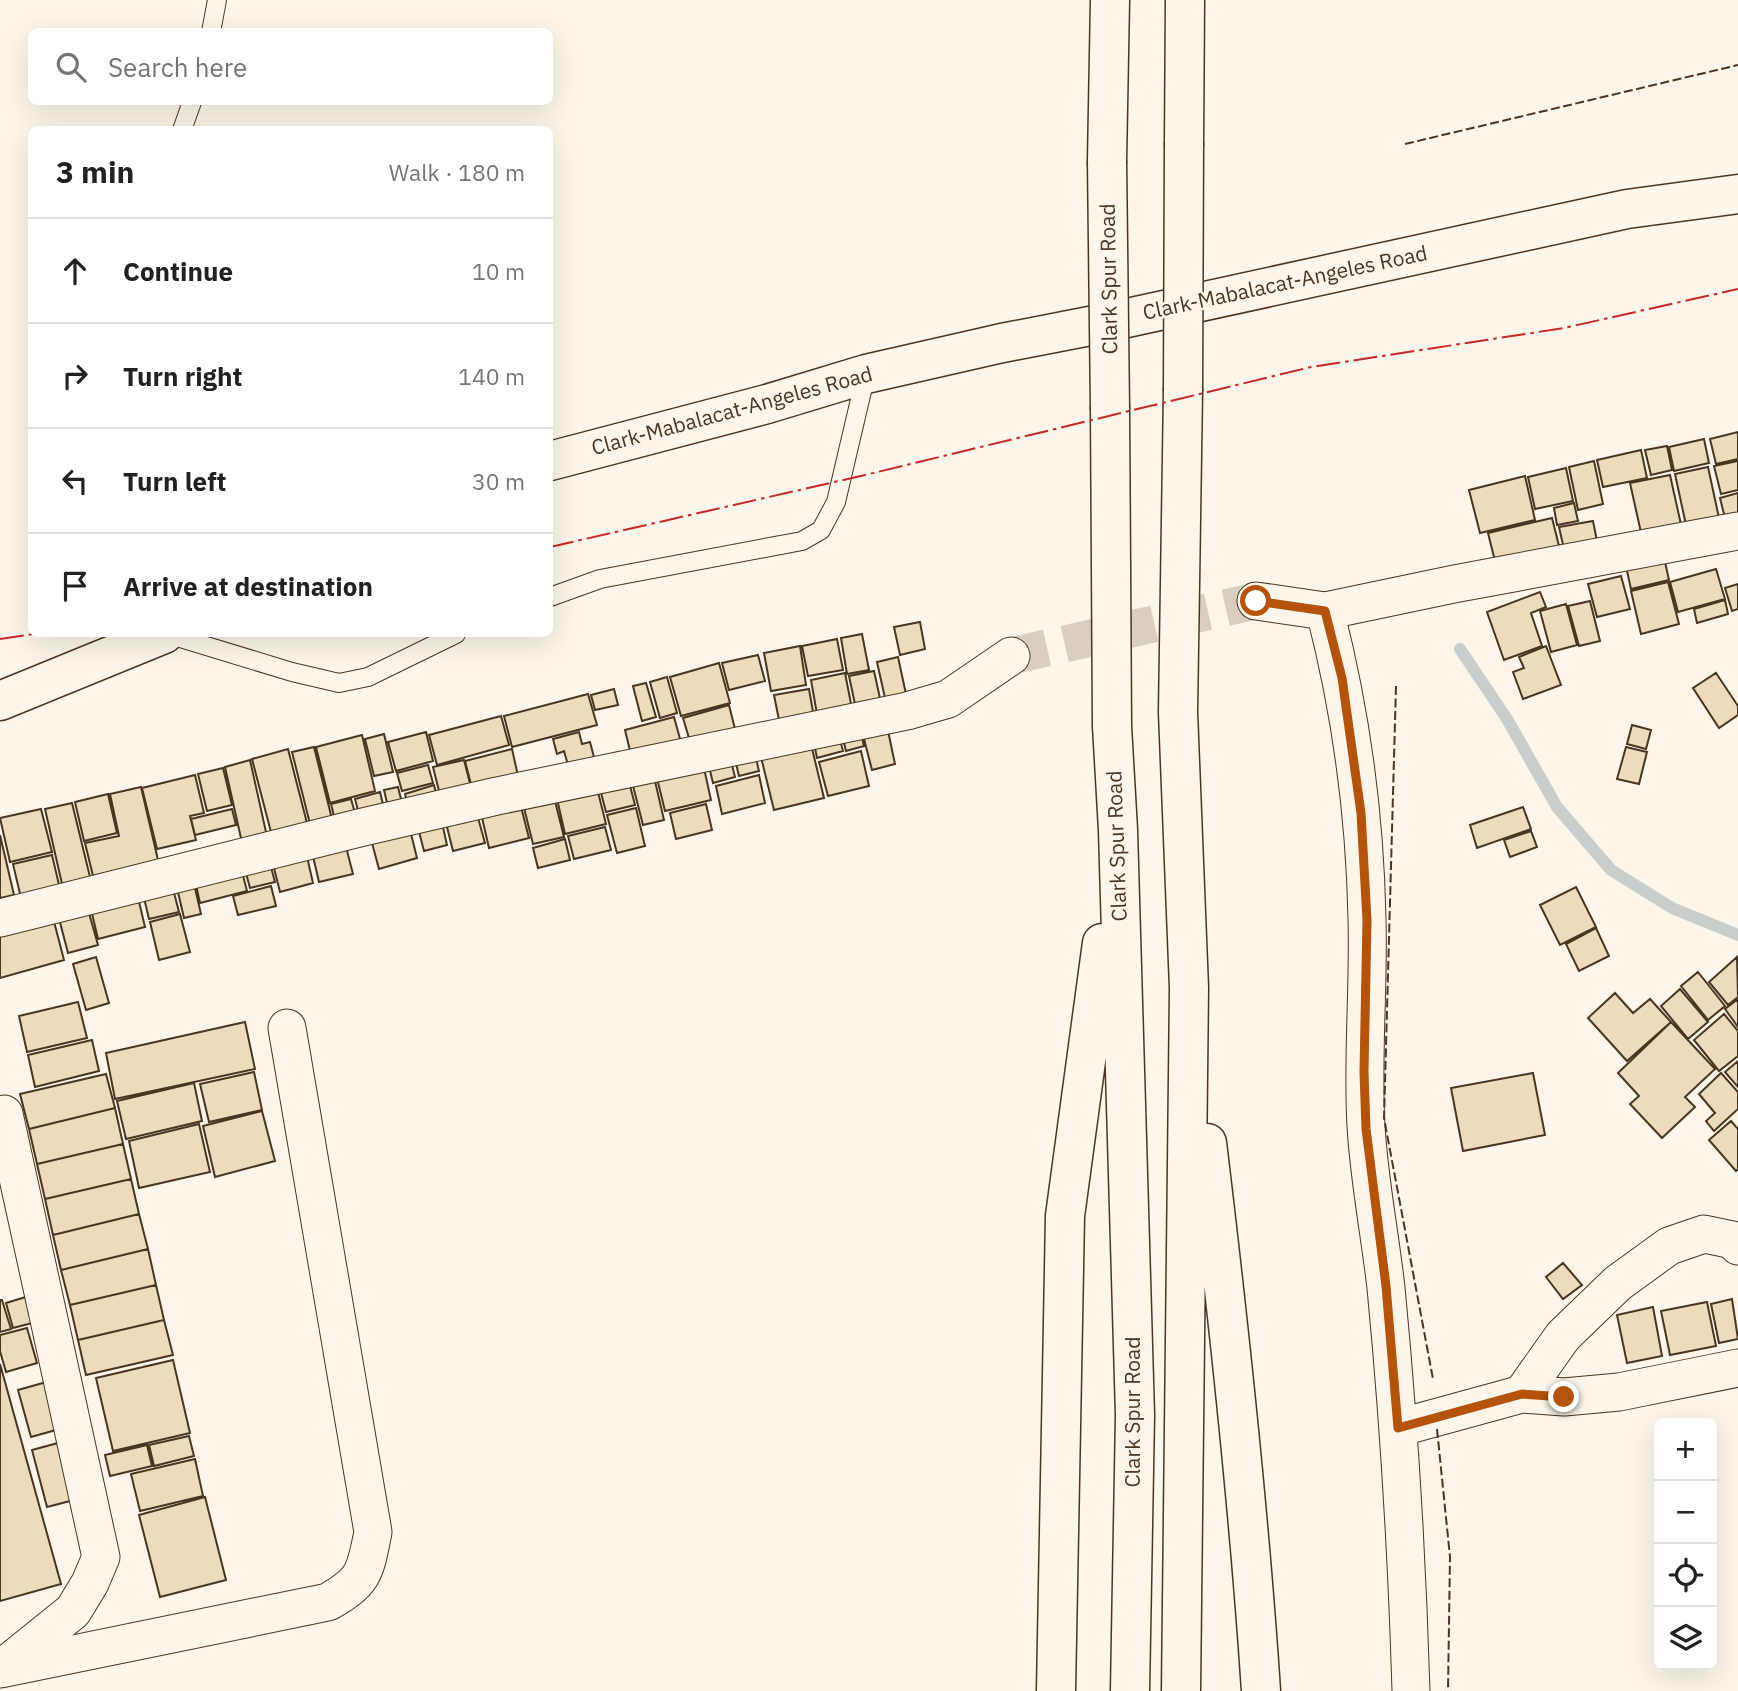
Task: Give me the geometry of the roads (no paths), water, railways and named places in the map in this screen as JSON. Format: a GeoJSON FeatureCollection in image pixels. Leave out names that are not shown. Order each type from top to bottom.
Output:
{"type":"FeatureCollection","features":[{"type":"Feature","properties":{"kind":"main road","name":"Clark Spur Road"},"geometry":{"type":"LineString","coordinates":[[1110,0],[1107,161],[1112,726],[1118,830],[1135,1415],[1130,1691]]}},
{"type":"Feature","properties":{"kind":"main road"},"geometry":{"type":"LineString","coordinates":[[1181,1691],[1189,988],[1178,712],[1185,0]]}},
{"type":"Feature","properties":{"kind":"main road","name":"Clark-Mabalacat-Angeles Road"},"geometry":{"type":"LineString","coordinates":[[553,460],[767,404],[866,374],[1627,209],[1738,194]]}},
{"type":"Feature","properties":{"kind":"main road"},"geometry":{"type":"LineString","coordinates":[[0,701],[159,637]]}},
{"type":"Feature","properties":{"kind":"main road"},"geometry":{"type":"LineString","coordinates":[[1056,1691],[1065,1216],[1118,830]]}},
{"type":"Feature","properties":{"kind":"main road"},"geometry":{"type":"LineString","coordinates":[[1189,988],[1242,1466],[1262,1691]]}},
{"type":"Feature","properties":{"kind":"street"},"geometry":{"type":"LineString","coordinates":[[1256,601],[1325,611],[1738,531]]}},
{"type":"Feature","properties":{"kind":"street"},"geometry":{"type":"LineString","coordinates":[[1325,611],[1342,678],[1361,813],[1367,920],[1364,1072],[1366,1129],[1386,1286],[1398,1428],[1411,1691]]}},
{"type":"Feature","properties":{"kind":"street"},"geometry":{"type":"LineString","coordinates":[[0,918],[397,819],[907,710],[948,699],[1011,656]]}},
{"type":"Feature","properties":{"kind":"street"},"geometry":{"type":"LineString","coordinates":[[1,1669],[328,1602],[348,1591],[363,1575],[373,1532],[287,1028]]}},
{"type":"Feature","properties":{"kind":"street"},"geometry":{"type":"LineString","coordinates":[[1,1669],[73,1611],[90,1583],[101,1557],[4,1114]]}},
{"type":"Feature","properties":{"kind":"street"},"geometry":{"type":"LineString","coordinates":[[1522,1394],[1563,1336],[1618,1283],[1669,1246],[1703,1234],[1732,1240],[1738,1246]]}},
{"type":"Feature","properties":{"kind":"street"},"geometry":{"type":"LineString","coordinates":[[1398,1428],[1522,1394],[1564,1397],[1619,1392],[1738,1368]]}},
{"type":"Feature","properties":{"kind":"lane"},"geometry":{"type":"LineString","coordinates":[[212,28],[217,0]]}},
{"type":"Feature","properties":{"kind":"lane"},"geometry":{"type":"LineString","coordinates":[[183,126],[191,105]]}},
{"type":"Feature","properties":{"kind":"lane"},"geometry":{"type":"LineString","coordinates":[[553,596],[600,579],[802,541],[821,530],[836,502],[866,374]]}},
{"type":"Feature","properties":{"kind":"lane"},"geometry":{"type":"LineString","coordinates":[[176,637],[338,683],[368,677],[450,637]]}},
{"type":"Feature","properties":{"kind":"waterway"},"geometry":{"type":"LineString","coordinates":[[1460,649],[1507,719],[1557,807],[1611,870],[1672,908],[1738,935]]}},
{"type":"Feature","properties":{"kind":"tunnel"},"geometry":{"type":"LineString","coordinates":[[1011,656],[1256,601]]}}]}
